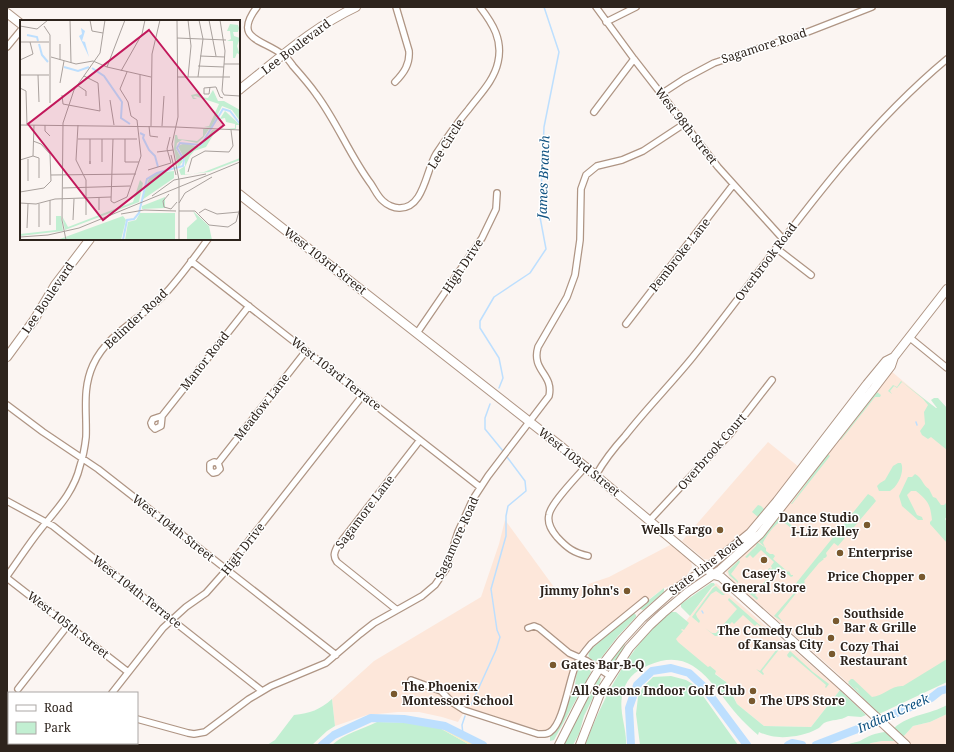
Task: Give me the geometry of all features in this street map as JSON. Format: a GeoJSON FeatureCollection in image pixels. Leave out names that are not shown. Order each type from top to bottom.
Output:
{"type":"FeatureCollection","features":[{"type":"Feature","properties":{"kind":"main road","name":"Lee Boulevard"},"geometry":{"type":"LineString","coordinates":[[240,89],[320,27],[356,7]]}},
{"type":"Feature","properties":{"kind":"main road"},"geometry":{"type":"LineString","coordinates":[[7,12],[20,23]]}},
{"type":"Feature","properties":{"kind":"main road","name":"West 103rd Street"},"geometry":{"type":"LineString","coordinates":[[240,197],[417,333],[586,466],[714,575],[721,578],[869,710],[903,743]]}},
{"type":"Feature","properties":{"kind":"main road","name":"Lee Boulevard"},"geometry":{"type":"LineString","coordinates":[[7,357],[30,325],[55,285],[89,240]]}},
{"type":"Feature","properties":{"kind":"main road","name":"State Line Road"},"geometry":{"type":"LineString","coordinates":[[580,745],[602,691],[610,676],[629,648],[650,624],[676,601],[714,575],[760,534],[875,387],[891,366],[894,357],[947,289]]}},
{"type":"Feature","properties":{"kind":"main road","name":"State Line Road"},"geometry":{"type":"LineString","coordinates":[[559,744],[582,698],[599,669],[626,635],[656,605],[682,584],[707,568],[735,546],[759,522],[872,378],[886,361],[894,357]]}},
{"type":"Feature","properties":{"kind":"street"},"geometry":{"type":"LineString","coordinates":[[257,7],[248,22],[247,29],[260,43],[283,55]]}},
{"type":"Feature","properties":{"kind":"street"},"geometry":{"type":"LineString","coordinates":[[395,82],[405,70],[409,58],[409,51],[396,7]]}},
{"type":"Feature","properties":{"kind":"street","name":"Lee Circle"},"geometry":{"type":"LineString","coordinates":[[283,55],[316,94],[357,164],[379,197],[390,206],[402,208],[413,204],[419,197],[433,159],[494,73],[499,54],[498,37],[493,25],[480,7]]}},
{"type":"Feature","properties":{"kind":"street","name":"West 98th Street"},"geometry":{"type":"LineString","coordinates":[[596,7],[684,124],[733,185],[783,239]]}},
{"type":"Feature","properties":{"kind":"street"},"geometry":{"type":"LineString","coordinates":[[606,22],[636,7]]}},
{"type":"Feature","properties":{"kind":"street","name":"Sagamore Road"},"geometry":{"type":"LineString","coordinates":[[661,94],[689,76],[714,63],[800,35],[872,7]]}},
{"type":"Feature","properties":{"kind":"street"},"geometry":{"type":"LineString","coordinates":[[7,47],[20,31]]}},
{"type":"Feature","properties":{"kind":"street"},"geometry":{"type":"LineString","coordinates":[[594,112],[634,59]]}},
{"type":"Feature","properties":{"kind":"street","name":"Overbrook Road"},"geometry":{"type":"LineString","coordinates":[[596,475],[601,465],[614,448],[693,357],[783,239],[853,152],[898,104],[947,59]]}},
{"type":"Feature","properties":{"kind":"street","name":"Sagamore Road"},"geometry":{"type":"LineString","coordinates":[[138,719],[188,734],[200,734],[262,691],[322,665],[336,655],[364,630],[428,592],[441,578],[446,569],[467,510],[480,487],[549,396],[549,382],[537,363],[537,352],[538,347],[567,297],[575,275],[580,240],[581,189],[584,179],[591,170],[597,166],[632,156],[684,124]]}},
{"type":"Feature","properties":{"kind":"street","name":"Pembroke Lane"},"geometry":{"type":"LineString","coordinates":[[626,324],[733,185]]}},
{"type":"Feature","properties":{"kind":"street","name":"High Drive"},"geometry":{"type":"LineString","coordinates":[[417,333],[482,238],[496,209],[497,193]]}},
{"type":"Feature","properties":{"kind":"street","name":"Belinder Road"},"geometry":{"type":"LineString","coordinates":[[7,577],[30,543],[59,508],[77,477],[86,438],[86,384],[98,356],[116,334],[150,308],[164,295],[207,240]]}},
{"type":"Feature","properties":{"kind":"street"},"geometry":{"type":"LineString","coordinates":[[776,248],[811,275]]}},
{"type":"Feature","properties":{"kind":"street","name":"West 103rd Terrace"},"geometry":{"type":"LineString","coordinates":[[191,261],[480,487]]}},
{"type":"Feature","properties":{"kind":"street","name":"Manor Road"},"geometry":{"type":"LineString","coordinates":[[162,416],[248,306]]}},
{"type":"Feature","properties":{"kind":"street"},"geometry":{"type":"LineString","coordinates":[[909,337],[947,368]]}},
{"type":"Feature","properties":{"kind":"street","name":"Meadow Lane"},"geometry":{"type":"LineString","coordinates":[[218,463],[306,351]]}},
{"type":"Feature","properties":{"kind":"street","name":"Overbrook Court"},"geometry":{"type":"LineString","coordinates":[[650,520],[730,434],[772,380]]}},
{"type":"Feature","properties":{"kind":"street","name":"High Drive"},"geometry":{"type":"LineString","coordinates":[[113,692],[163,628],[172,619],[206,593],[227,570],[363,395]]}},
{"type":"Feature","properties":{"kind":"street","name":"West 104th Street"},"geometry":{"type":"LineString","coordinates":[[7,405],[43,432],[82,458],[336,655]]}},
{"type":"Feature","properties":{"kind":"street","name":"Sagamore Lane"},"geometry":{"type":"LineString","coordinates":[[397,610],[337,562],[334,557],[334,553],[337,547],[420,440]]}},
{"type":"Feature","properties":{"kind":"street"},"geometry":{"type":"LineString","coordinates":[[586,466],[552,506],[548,516],[553,532],[566,547],[578,554],[588,556]]}},
{"type":"Feature","properties":{"kind":"street","name":"West 104th Terrace"},"geometry":{"type":"LineString","coordinates":[[7,501],[47,523],[172,619],[262,691]]}},
{"type":"Feature","properties":{"kind":"street","name":"West 105th Street"},"geometry":{"type":"LineString","coordinates":[[7,577],[128,672]]}},
{"type":"Feature","properties":{"kind":"street"},"geometry":{"type":"LineString","coordinates":[[411,680],[441,691],[453,703],[464,710],[538,734],[549,733],[556,724],[567,698],[575,667],[580,658],[591,644],[645,600]]}},
{"type":"Feature","properties":{"kind":"street"},"geometry":{"type":"LineString","coordinates":[[18,689],[68,625]]}},
{"type":"Feature","properties":{"kind":"street"},"geometry":{"type":"LineString","coordinates":[[528,628],[534,626],[539,628],[568,653],[580,658],[610,676]]}},
{"type":"Feature","properties":{"kind":"shaded area"},"geometry":{"type":"Polygon","coordinates":[[[891,371],[936,409],[947,430],[947,516],[938,527],[947,537],[947,663],[870,706],[856,690],[731,579],[726,572],[727,568],[891,371]]]}},
{"type":"Feature","properties":{"kind":"shaded area"},"geometry":{"type":"Polygon","coordinates":[[[768,442],[799,467],[769,506],[747,531],[711,560],[704,559],[682,541],[768,442]]]}},
{"type":"Feature","properties":{"kind":"shaded area"},"geometry":{"type":"Polygon","coordinates":[[[505,520],[559,594],[609,577],[672,544],[691,561],[692,567],[687,575],[672,586],[664,588],[644,603],[640,600],[583,647],[574,661],[564,698],[551,727],[547,730],[539,730],[467,707],[458,722],[419,712],[398,712],[367,715],[335,726],[332,699],[374,661],[481,597],[499,544],[505,520]]]}},
{"type":"Feature","properties":{"kind":"shaded area"},"geometry":{"type":"Polygon","coordinates":[[[716,583],[840,690],[811,727],[764,726],[737,704],[725,681],[671,640],[716,583]]]}},
{"type":"Feature","properties":{"kind":"shaded area"},"geometry":{"type":"Polygon","coordinates":[[[947,714],[947,745],[912,745],[903,737],[913,726],[930,722],[947,714]]]}},
{"type":"Feature","properties":{"kind":"shaded area"},"geometry":{"type":"Polygon","coordinates":[[[882,741],[896,741],[901,745],[868,745],[882,741]]]}},
{"type":"Feature","properties":{"kind":"green space"},"geometry":{"type":"Polygon","coordinates":[[[901,381],[936,408],[931,400],[934,398],[938,398],[947,408],[947,450],[931,437],[928,439],[922,435],[920,431],[925,424],[924,412],[928,405],[923,399],[902,382],[897,388],[894,386],[890,391],[892,394],[888,391],[893,385],[897,387],[901,381]]]}},
{"type":"Feature","properties":{"kind":"green space"},"geometry":{"type":"Polygon","coordinates":[[[877,392],[881,395],[880,397],[875,397],[840,440],[877,392]]]}},
{"type":"Feature","properties":{"kind":"green space"},"geometry":{"type":"Polygon","coordinates":[[[828,454],[830,456],[791,504],[828,454]]]}},
{"type":"Feature","properties":{"kind":"green space"},"geometry":{"type":"Polygon","coordinates":[[[901,463],[902,470],[896,486],[890,491],[879,491],[877,486],[885,480],[893,466],[901,463]]]}},
{"type":"Feature","properties":{"kind":"green space"},"geometry":{"type":"Polygon","coordinates":[[[915,474],[941,505],[944,505],[947,502],[947,516],[945,519],[947,522],[947,543],[930,524],[932,520],[929,507],[924,498],[916,491],[911,491],[907,495],[917,515],[922,517],[923,520],[918,520],[902,506],[899,496],[908,477],[912,477],[915,474]]]}},
{"type":"Feature","properties":{"kind":"green space"},"geometry":{"type":"Polygon","coordinates":[[[868,494],[876,501],[838,546],[834,543],[826,553],[827,556],[823,558],[824,559],[804,581],[805,582],[778,616],[783,622],[774,616],[800,586],[795,585],[797,582],[868,494]]]}},
{"type":"Feature","properties":{"kind":"green space"},"geometry":{"type":"Polygon","coordinates":[[[758,505],[765,510],[758,517],[752,512],[758,505]]]}},
{"type":"Feature","properties":{"kind":"green space"},"geometry":{"type":"Polygon","coordinates":[[[781,516],[797,530],[795,531],[784,523],[780,522],[766,537],[763,543],[765,547],[758,541],[781,516]]]}},
{"type":"Feature","properties":{"kind":"green space"},"geometry":{"type":"Polygon","coordinates":[[[757,542],[766,548],[766,551],[770,554],[773,554],[775,556],[773,559],[788,572],[789,571],[793,576],[791,577],[779,567],[755,595],[758,598],[757,600],[744,589],[747,588],[754,594],[772,573],[768,570],[769,568],[772,568],[771,566],[774,562],[761,550],[753,558],[750,555],[747,558],[745,557],[756,546],[757,542]]]}},
{"type":"Feature","properties":{"kind":"green space"},"geometry":{"type":"Polygon","coordinates":[[[739,560],[740,562],[731,574],[738,581],[738,583],[729,575],[728,571],[739,560]]]}},
{"type":"Feature","properties":{"kind":"green space"},"geometry":{"type":"Polygon","coordinates":[[[711,583],[714,583],[715,585],[690,616],[681,607],[681,604],[711,583]]]}},
{"type":"Feature","properties":{"kind":"green space"},"geometry":{"type":"Polygon","coordinates":[[[716,586],[725,595],[722,595],[716,591],[711,594],[696,614],[700,621],[699,623],[692,617],[716,586]]]}},
{"type":"Feature","properties":{"kind":"green space"},"geometry":{"type":"Polygon","coordinates":[[[664,588],[664,592],[643,610],[640,609],[640,607],[664,588]]]}},
{"type":"Feature","properties":{"kind":"green space"},"geometry":{"type":"Polygon","coordinates":[[[729,598],[766,632],[757,624],[755,626],[743,615],[734,624],[732,622],[718,636],[715,636],[705,628],[712,633],[716,633],[737,609],[728,600],[729,598]]]}},
{"type":"Feature","properties":{"kind":"green space"},"geometry":{"type":"Polygon","coordinates":[[[633,612],[636,617],[618,636],[601,658],[596,661],[591,659],[589,653],[591,650],[633,612]]]}},
{"type":"Feature","properties":{"kind":"green space"},"geometry":{"type":"Polygon","coordinates":[[[671,612],[676,612],[689,623],[684,630],[681,630],[683,631],[676,639],[678,642],[708,667],[710,666],[716,671],[715,674],[726,682],[737,704],[764,726],[811,727],[840,690],[866,715],[861,717],[848,716],[842,719],[827,722],[818,729],[794,736],[776,737],[759,732],[758,735],[742,720],[703,674],[692,666],[680,661],[666,660],[649,665],[639,670],[625,685],[621,702],[626,745],[585,745],[609,691],[619,673],[643,640],[656,625],[671,612]]]}},
{"type":"Feature","properties":{"kind":"green space"},"geometry":{"type":"Polygon","coordinates":[[[623,643],[625,644],[617,661],[609,666],[607,664],[623,643]]]}},
{"type":"Feature","properties":{"kind":"green space"},"geometry":{"type":"Polygon","coordinates":[[[780,643],[785,647],[781,647],[762,671],[764,674],[763,675],[756,669],[760,671],[780,643]]]}},
{"type":"Feature","properties":{"kind":"green space"},"geometry":{"type":"Polygon","coordinates":[[[790,651],[829,684],[826,688],[826,685],[792,656],[790,658],[788,657],[787,655],[790,651]]]}},
{"type":"Feature","properties":{"kind":"green space"},"geometry":{"type":"Polygon","coordinates":[[[947,659],[947,682],[879,714],[848,682],[851,679],[853,679],[872,697],[880,695],[895,687],[903,686],[947,659]]]}},
{"type":"Feature","properties":{"kind":"green space"},"geometry":{"type":"Polygon","coordinates":[[[582,665],[589,667],[591,672],[554,740],[550,741],[550,735],[561,721],[571,692],[574,691],[577,673],[582,665]]]}},
{"type":"Feature","properties":{"kind":"green space"},"geometry":{"type":"Polygon","coordinates":[[[671,676],[686,680],[696,686],[738,745],[640,745],[636,714],[638,697],[643,687],[653,677],[671,676]]]}},
{"type":"Feature","properties":{"kind":"green space"},"geometry":{"type":"Polygon","coordinates":[[[598,677],[601,678],[600,683],[584,716],[579,734],[573,745],[564,744],[585,699],[598,677]]]}},
{"type":"Feature","properties":{"kind":"green space"},"geometry":{"type":"Polygon","coordinates":[[[332,699],[335,726],[327,731],[312,745],[267,745],[275,740],[294,715],[314,710],[323,706],[332,699]]]}},
{"type":"Feature","properties":{"kind":"green space"},"geometry":{"type":"Polygon","coordinates":[[[947,705],[947,714],[930,722],[913,726],[903,737],[894,728],[906,720],[947,705]]]}},
{"type":"Feature","properties":{"kind":"green space"},"geometry":{"type":"Polygon","coordinates":[[[377,722],[423,723],[438,727],[470,745],[332,745],[347,735],[377,722]]]}},
{"type":"Feature","properties":{"kind":"green space"},"geometry":{"type":"Polygon","coordinates":[[[885,732],[896,741],[882,741],[868,745],[847,745],[872,735],[885,732]]]}},
{"type":"Feature","properties":{"kind":"green space"},"geometry":{"type":"Polygon","coordinates":[[[42,744],[97,745],[46,745],[42,744]]]}},
{"type":"Feature","properties":{"kind":"sand"},"geometry":{"type":"Polygon","coordinates":[[[438,727],[451,730],[480,745],[470,745],[438,727]]]}},
{"type":"Feature","properties":{"kind":"waterway","name":"James Branch"},"geometry":{"type":"LineString","coordinates":[[499,388],[503,378],[499,358],[480,328],[480,321],[494,297],[530,273],[546,249],[540,217],[544,127],[559,52],[544,7]]}},
{"type":"Feature","properties":{"kind":"waterway","name":"James Branch"},"geometry":{"type":"LineString","coordinates":[[490,404],[485,418],[485,429],[503,451]]}},
{"type":"Feature","properties":{"kind":"waterway","name":"James Branch"},"geometry":{"type":"LineString","coordinates":[[471,705],[496,650],[500,637],[497,630],[491,589],[506,536],[506,516],[508,506],[526,491],[525,481],[507,457]]}},
{"type":"Feature","properties":{"kind":"waterway","name":"Indian Creek"},"geometry":{"type":"LineString","coordinates":[[631,745],[629,708],[637,685],[652,671],[671,668],[689,673],[703,686],[747,745]]}},
{"type":"Feature","properties":{"kind":"waterway","name":"Indian Creek"},"geometry":{"type":"LineString","coordinates":[[816,745],[869,725],[931,698],[940,691],[947,689]]}},
{"type":"Feature","properties":{"kind":"waterway","name":"James Branch"},"geometry":{"type":"LineString","coordinates":[[463,735],[462,725],[465,716]]}},
{"type":"Feature","properties":{"kind":"waterway","name":"Indian Creek"},"geometry":{"type":"LineString","coordinates":[[322,745],[334,735],[371,718],[404,719],[445,726],[483,745]]}},
{"type":"Feature","properties":{"kind":"waterway","name":"Indian Creek"},"geometry":{"type":"LineString","coordinates":[[788,745],[792,743],[802,745]]}},
{"type":"Feature","properties":{"kind":"place","name":"Dance Studio I-Liz Kelley"},"geometry":{"type":"Point","coordinates":[867,525]}},
{"type":"Feature","properties":{"kind":"place","name":"Wells Fargo"},"geometry":{"type":"Point","coordinates":[720,530]}},
{"type":"Feature","properties":{"kind":"place","name":"Enterprise"},"geometry":{"type":"Point","coordinates":[840,553]}},
{"type":"Feature","properties":{"kind":"place","name":"Casey's General Store"},"geometry":{"type":"Point","coordinates":[764,560]}},
{"type":"Feature","properties":{"kind":"place","name":"Price Chopper"},"geometry":{"type":"Point","coordinates":[922,577]}},
{"type":"Feature","properties":{"kind":"place","name":"Jimmy John's"},"geometry":{"type":"Point","coordinates":[627,591]}},
{"type":"Feature","properties":{"kind":"place","name":"Southside Bar & Grille"},"geometry":{"type":"Point","coordinates":[836,621]}},
{"type":"Feature","properties":{"kind":"place","name":"The Comedy Club of Kansas City"},"geometry":{"type":"Point","coordinates":[831,638]}},
{"type":"Feature","properties":{"kind":"place","name":"Cozy Thai Restaurant"},"geometry":{"type":"Point","coordinates":[832,654]}},
{"type":"Feature","properties":{"kind":"place","name":"Gates Bar-B-Q"},"geometry":{"type":"Point","coordinates":[553,665]}},
{"type":"Feature","properties":{"kind":"place","name":"All Seasons Indoor Golf Club"},"geometry":{"type":"Point","coordinates":[753,691]}},
{"type":"Feature","properties":{"kind":"place","name":"The Phoenix Montessori School"},"geometry":{"type":"Point","coordinates":[394,694]}},
{"type":"Feature","properties":{"kind":"place","name":"The UPS Store"},"geometry":{"type":"Point","coordinates":[752,701]}}]}
